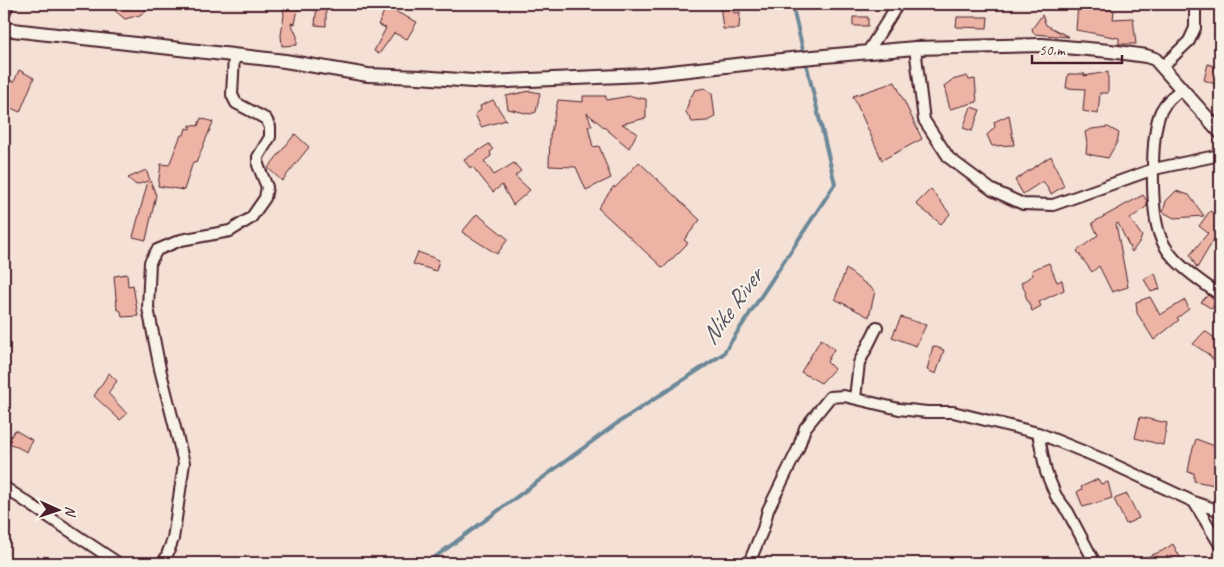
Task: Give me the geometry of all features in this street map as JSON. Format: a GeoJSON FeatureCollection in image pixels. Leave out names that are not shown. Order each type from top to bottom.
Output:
{"type":"FeatureCollection","features":[{"type":"Feature","properties":{"kind":"street"},"geometry":{"type":"LineString","coordinates":[[4,14],[8,4]]}},
{"type":"Feature","properties":{"kind":"street"},"geometry":{"type":"LineString","coordinates":[[867,53],[898,4]]}},
{"type":"Feature","properties":{"kind":"street"},"geometry":{"type":"LineString","coordinates":[[1162,67],[1189,41],[1195,28],[1195,4]]}},
{"type":"Feature","properties":{"kind":"street"},"geometry":{"type":"LineString","coordinates":[[4,29],[285,60],[368,75],[486,82],[643,76],[791,59],[914,48],[1042,45],[1110,50],[1146,56],[1155,60],[1220,132]]}},
{"type":"Feature","properties":{"kind":"street"},"geometry":{"type":"LineString","coordinates":[[914,48],[924,120],[949,158],[992,190],[1023,204],[1053,205],[1154,169],[1220,155]]}},
{"type":"Feature","properties":{"kind":"street"},"geometry":{"type":"LineString","coordinates":[[164,563],[173,539],[184,464],[160,369],[148,308],[150,262],[158,250],[181,240],[230,231],[251,218],[265,198],[268,187],[258,165],[258,158],[270,137],[270,127],[266,120],[236,102],[232,95],[234,55]]}},
{"type":"Feature","properties":{"kind":"street"},"geometry":{"type":"LineString","coordinates":[[1182,89],[1168,99],[1161,112],[1155,136],[1155,207],[1159,234],[1173,257],[1220,295]]}},
{"type":"Feature","properties":{"kind":"street"},"geometry":{"type":"LineString","coordinates":[[855,398],[859,363],[877,328]]}},
{"type":"Feature","properties":{"kind":"street"},"geometry":{"type":"LineString","coordinates":[[750,563],[768,510],[798,449],[805,428],[830,396],[855,398],[899,409],[953,412],[1038,432],[1102,459],[1194,502],[1220,511]]}},
{"type":"Feature","properties":{"kind":"street"},"geometry":{"type":"LineString","coordinates":[[1038,432],[1046,472],[1056,496],[1068,512],[1095,563]]}},
{"type":"Feature","properties":{"kind":"street"},"geometry":{"type":"LineString","coordinates":[[4,487],[118,563]]}},
{"type":"Feature","properties":{"kind":"street"},"geometry":{"type":"LineString","coordinates":[[1194,502],[1220,545]]}},
{"type":"Feature","properties":{"kind":"building"},"geometry":{"type":"Polygon","coordinates":[[[107,4],[153,4],[140,15],[125,19],[107,4]]]}},
{"type":"Feature","properties":{"kind":"building"},"geometry":{"type":"Polygon","coordinates":[[[282,4],[299,4],[295,24],[291,23],[297,36],[297,45],[282,46],[281,35],[284,15],[282,4]]]}},
{"type":"Feature","properties":{"kind":"building"},"geometry":{"type":"Polygon","coordinates":[[[317,4],[326,4],[326,26],[315,25],[317,4]]]}},
{"type":"Feature","properties":{"kind":"building"},"geometry":{"type":"Polygon","coordinates":[[[720,4],[733,4],[734,13],[740,12],[739,29],[723,29],[720,4]]]}},
{"type":"Feature","properties":{"kind":"building"},"geometry":{"type":"Polygon","coordinates":[[[1078,4],[1114,11],[1113,19],[1133,18],[1136,44],[1119,44],[1119,38],[1076,30],[1078,4]]]}},
{"type":"Feature","properties":{"kind":"building"},"geometry":{"type":"Polygon","coordinates":[[[386,7],[417,22],[407,39],[394,33],[379,54],[374,51],[386,28],[378,25],[386,7]]]}},
{"type":"Feature","properties":{"kind":"building"},"geometry":{"type":"Polygon","coordinates":[[[1042,15],[1046,25],[1069,37],[1034,34],[1032,29],[1042,15]]]}},
{"type":"Feature","properties":{"kind":"building"},"geometry":{"type":"Polygon","coordinates":[[[853,17],[868,17],[868,26],[853,26],[853,17]]]}},
{"type":"Feature","properties":{"kind":"building"},"geometry":{"type":"Polygon","coordinates":[[[957,17],[988,17],[987,28],[956,27],[957,17]]]}},
{"type":"Feature","properties":{"kind":"building"},"geometry":{"type":"Polygon","coordinates":[[[1208,64],[1220,68],[1220,86],[1204,80],[1208,64]]]}},
{"type":"Feature","properties":{"kind":"building"},"geometry":{"type":"Polygon","coordinates":[[[19,70],[34,78],[20,112],[4,105],[4,77],[14,82],[19,70]]]}},
{"type":"Feature","properties":{"kind":"building"},"geometry":{"type":"Polygon","coordinates":[[[1108,72],[1108,93],[1100,93],[1098,114],[1083,111],[1085,89],[1066,88],[1068,74],[1085,74],[1084,76],[1108,72]]]}},
{"type":"Feature","properties":{"kind":"building"},"geometry":{"type":"Polygon","coordinates":[[[967,76],[969,80],[975,79],[977,102],[950,109],[944,86],[952,80],[967,76]]]}},
{"type":"Feature","properties":{"kind":"building"},"geometry":{"type":"Polygon","coordinates":[[[895,82],[922,139],[882,160],[853,96],[895,82]]]}},
{"type":"Feature","properties":{"kind":"building"},"geometry":{"type":"Polygon","coordinates":[[[705,88],[712,93],[715,117],[707,121],[692,122],[686,112],[689,100],[695,90],[705,88]]]}},
{"type":"Feature","properties":{"kind":"building"},"geometry":{"type":"Polygon","coordinates":[[[530,91],[540,93],[536,112],[530,114],[508,109],[506,96],[530,91]]]}},
{"type":"Feature","properties":{"kind":"building"},"geometry":{"type":"Polygon","coordinates":[[[583,96],[606,96],[606,100],[630,96],[646,99],[646,118],[622,124],[637,133],[629,148],[587,113],[592,126],[588,126],[593,147],[599,146],[611,178],[586,190],[576,167],[549,166],[550,136],[558,100],[583,102],[583,96]]]}},
{"type":"Feature","properties":{"kind":"building"},"geometry":{"type":"Polygon","coordinates":[[[493,100],[506,120],[481,127],[475,114],[481,110],[480,106],[493,100]]]}},
{"type":"Feature","properties":{"kind":"building"},"geometry":{"type":"Polygon","coordinates":[[[971,107],[980,110],[972,131],[963,128],[971,107]]]}},
{"type":"Feature","properties":{"kind":"building"},"geometry":{"type":"Polygon","coordinates":[[[1009,115],[1014,145],[992,146],[987,135],[995,127],[994,122],[1009,115]]]}},
{"type":"Feature","properties":{"kind":"building"},"geometry":{"type":"Polygon","coordinates":[[[201,118],[213,122],[196,163],[193,162],[184,190],[158,186],[161,164],[169,165],[181,135],[184,135],[186,128],[190,129],[190,125],[198,126],[201,118]]]}},
{"type":"Feature","properties":{"kind":"building"},"geometry":{"type":"Polygon","coordinates":[[[1108,127],[1119,133],[1117,142],[1108,158],[1086,153],[1085,132],[1108,127]]]}},
{"type":"Feature","properties":{"kind":"building"},"geometry":{"type":"Polygon","coordinates":[[[295,134],[309,147],[282,181],[268,168],[295,134]]]}},
{"type":"Feature","properties":{"kind":"building"},"geometry":{"type":"Polygon","coordinates":[[[489,144],[493,150],[490,152],[491,156],[484,161],[494,175],[514,163],[521,171],[515,176],[530,190],[513,205],[502,185],[493,192],[472,166],[470,168],[464,160],[489,144]]]}},
{"type":"Feature","properties":{"kind":"building"},"geometry":{"type":"Polygon","coordinates":[[[1051,156],[1064,186],[1051,194],[1043,181],[1023,194],[1015,180],[1051,156]]]}},
{"type":"Feature","properties":{"kind":"building"},"geometry":{"type":"Polygon","coordinates":[[[639,162],[700,220],[684,240],[688,243],[663,268],[598,208],[614,186],[615,188],[639,162]]]}},
{"type":"Feature","properties":{"kind":"building"},"geometry":{"type":"Polygon","coordinates":[[[146,170],[156,195],[146,240],[133,237],[148,181],[136,185],[128,178],[146,170]]]}},
{"type":"Feature","properties":{"kind":"building"},"geometry":{"type":"Polygon","coordinates":[[[931,189],[950,214],[941,224],[916,204],[931,189]]]}},
{"type":"Feature","properties":{"kind":"building"},"geometry":{"type":"Polygon","coordinates":[[[1176,191],[1189,195],[1204,216],[1174,218],[1163,212],[1166,201],[1176,191]]]}},
{"type":"Feature","properties":{"kind":"building"},"geometry":{"type":"Polygon","coordinates":[[[1143,195],[1147,201],[1147,206],[1130,219],[1142,236],[1132,252],[1118,223],[1116,224],[1128,287],[1112,292],[1099,266],[1092,272],[1077,251],[1098,235],[1092,223],[1143,195]]]}},
{"type":"Feature","properties":{"kind":"building"},"geometry":{"type":"Polygon","coordinates":[[[1210,211],[1220,217],[1220,229],[1197,268],[1190,255],[1208,233],[1199,226],[1210,211]]]}},
{"type":"Feature","properties":{"kind":"building"},"geometry":{"type":"Polygon","coordinates":[[[477,214],[508,239],[497,254],[462,232],[477,214]]]}},
{"type":"Feature","properties":{"kind":"building"},"geometry":{"type":"Polygon","coordinates":[[[418,252],[439,260],[436,271],[413,264],[418,252]]]}},
{"type":"Feature","properties":{"kind":"building"},"geometry":{"type":"Polygon","coordinates":[[[1049,263],[1057,282],[1062,280],[1064,290],[1039,302],[1041,306],[1032,311],[1021,283],[1033,275],[1032,270],[1049,263]]]}},
{"type":"Feature","properties":{"kind":"building"},"geometry":{"type":"Polygon","coordinates":[[[846,269],[875,291],[869,317],[835,299],[846,269]]]}},
{"type":"Feature","properties":{"kind":"building"},"geometry":{"type":"Polygon","coordinates":[[[1155,273],[1160,289],[1151,292],[1144,279],[1155,273]]]}},
{"type":"Feature","properties":{"kind":"building"},"geometry":{"type":"Polygon","coordinates":[[[127,274],[128,286],[133,285],[138,316],[122,317],[121,311],[117,309],[114,276],[127,274]]]}},
{"type":"Feature","properties":{"kind":"building"},"geometry":{"type":"Polygon","coordinates":[[[1208,295],[1215,301],[1212,309],[1201,302],[1208,295]]]}},
{"type":"Feature","properties":{"kind":"building"},"geometry":{"type":"Polygon","coordinates":[[[1150,297],[1160,315],[1185,300],[1189,309],[1177,318],[1179,320],[1154,340],[1137,313],[1136,302],[1150,297]]]}},
{"type":"Feature","properties":{"kind":"building"},"geometry":{"type":"Polygon","coordinates":[[[901,317],[926,325],[916,346],[892,337],[901,317]]]}},
{"type":"Feature","properties":{"kind":"building"},"geometry":{"type":"Polygon","coordinates":[[[1205,331],[1220,342],[1220,367],[1208,354],[1193,344],[1205,331]]]}},
{"type":"Feature","properties":{"kind":"building"},"geometry":{"type":"Polygon","coordinates":[[[821,339],[834,349],[827,362],[834,369],[821,383],[801,372],[821,339]]]}},
{"type":"Feature","properties":{"kind":"building"},"geometry":{"type":"Polygon","coordinates":[[[933,346],[944,350],[936,374],[927,370],[933,346]]]}},
{"type":"Feature","properties":{"kind":"building"},"geometry":{"type":"Polygon","coordinates":[[[109,373],[117,381],[108,393],[127,414],[120,420],[94,396],[109,373]]]}},
{"type":"Feature","properties":{"kind":"building"},"geometry":{"type":"Polygon","coordinates":[[[1140,417],[1167,423],[1163,445],[1135,438],[1140,417]]]}},
{"type":"Feature","properties":{"kind":"building"},"geometry":{"type":"Polygon","coordinates":[[[15,430],[32,440],[27,452],[7,442],[15,430]]]}},
{"type":"Feature","properties":{"kind":"building"},"geometry":{"type":"Polygon","coordinates":[[[1196,439],[1220,448],[1220,486],[1194,481],[1194,473],[1188,472],[1196,439]]]}},
{"type":"Feature","properties":{"kind":"building"},"geometry":{"type":"Polygon","coordinates":[[[1098,479],[1101,484],[1108,482],[1112,498],[1083,507],[1077,492],[1082,489],[1081,487],[1098,479]]]}},
{"type":"Feature","properties":{"kind":"building"},"geometry":{"type":"Polygon","coordinates":[[[1127,494],[1139,518],[1126,524],[1114,499],[1127,494]]]}},
{"type":"Feature","properties":{"kind":"building"},"geometry":{"type":"Polygon","coordinates":[[[1173,544],[1183,563],[1132,563],[1162,551],[1173,544]]]}},
{"type":"Feature","properties":{"kind":"waterway","name":"Nike River"},"geometry":{"type":"LineString","coordinates":[[427,563],[616,424],[723,354],[835,184],[792,4]]}}]}
